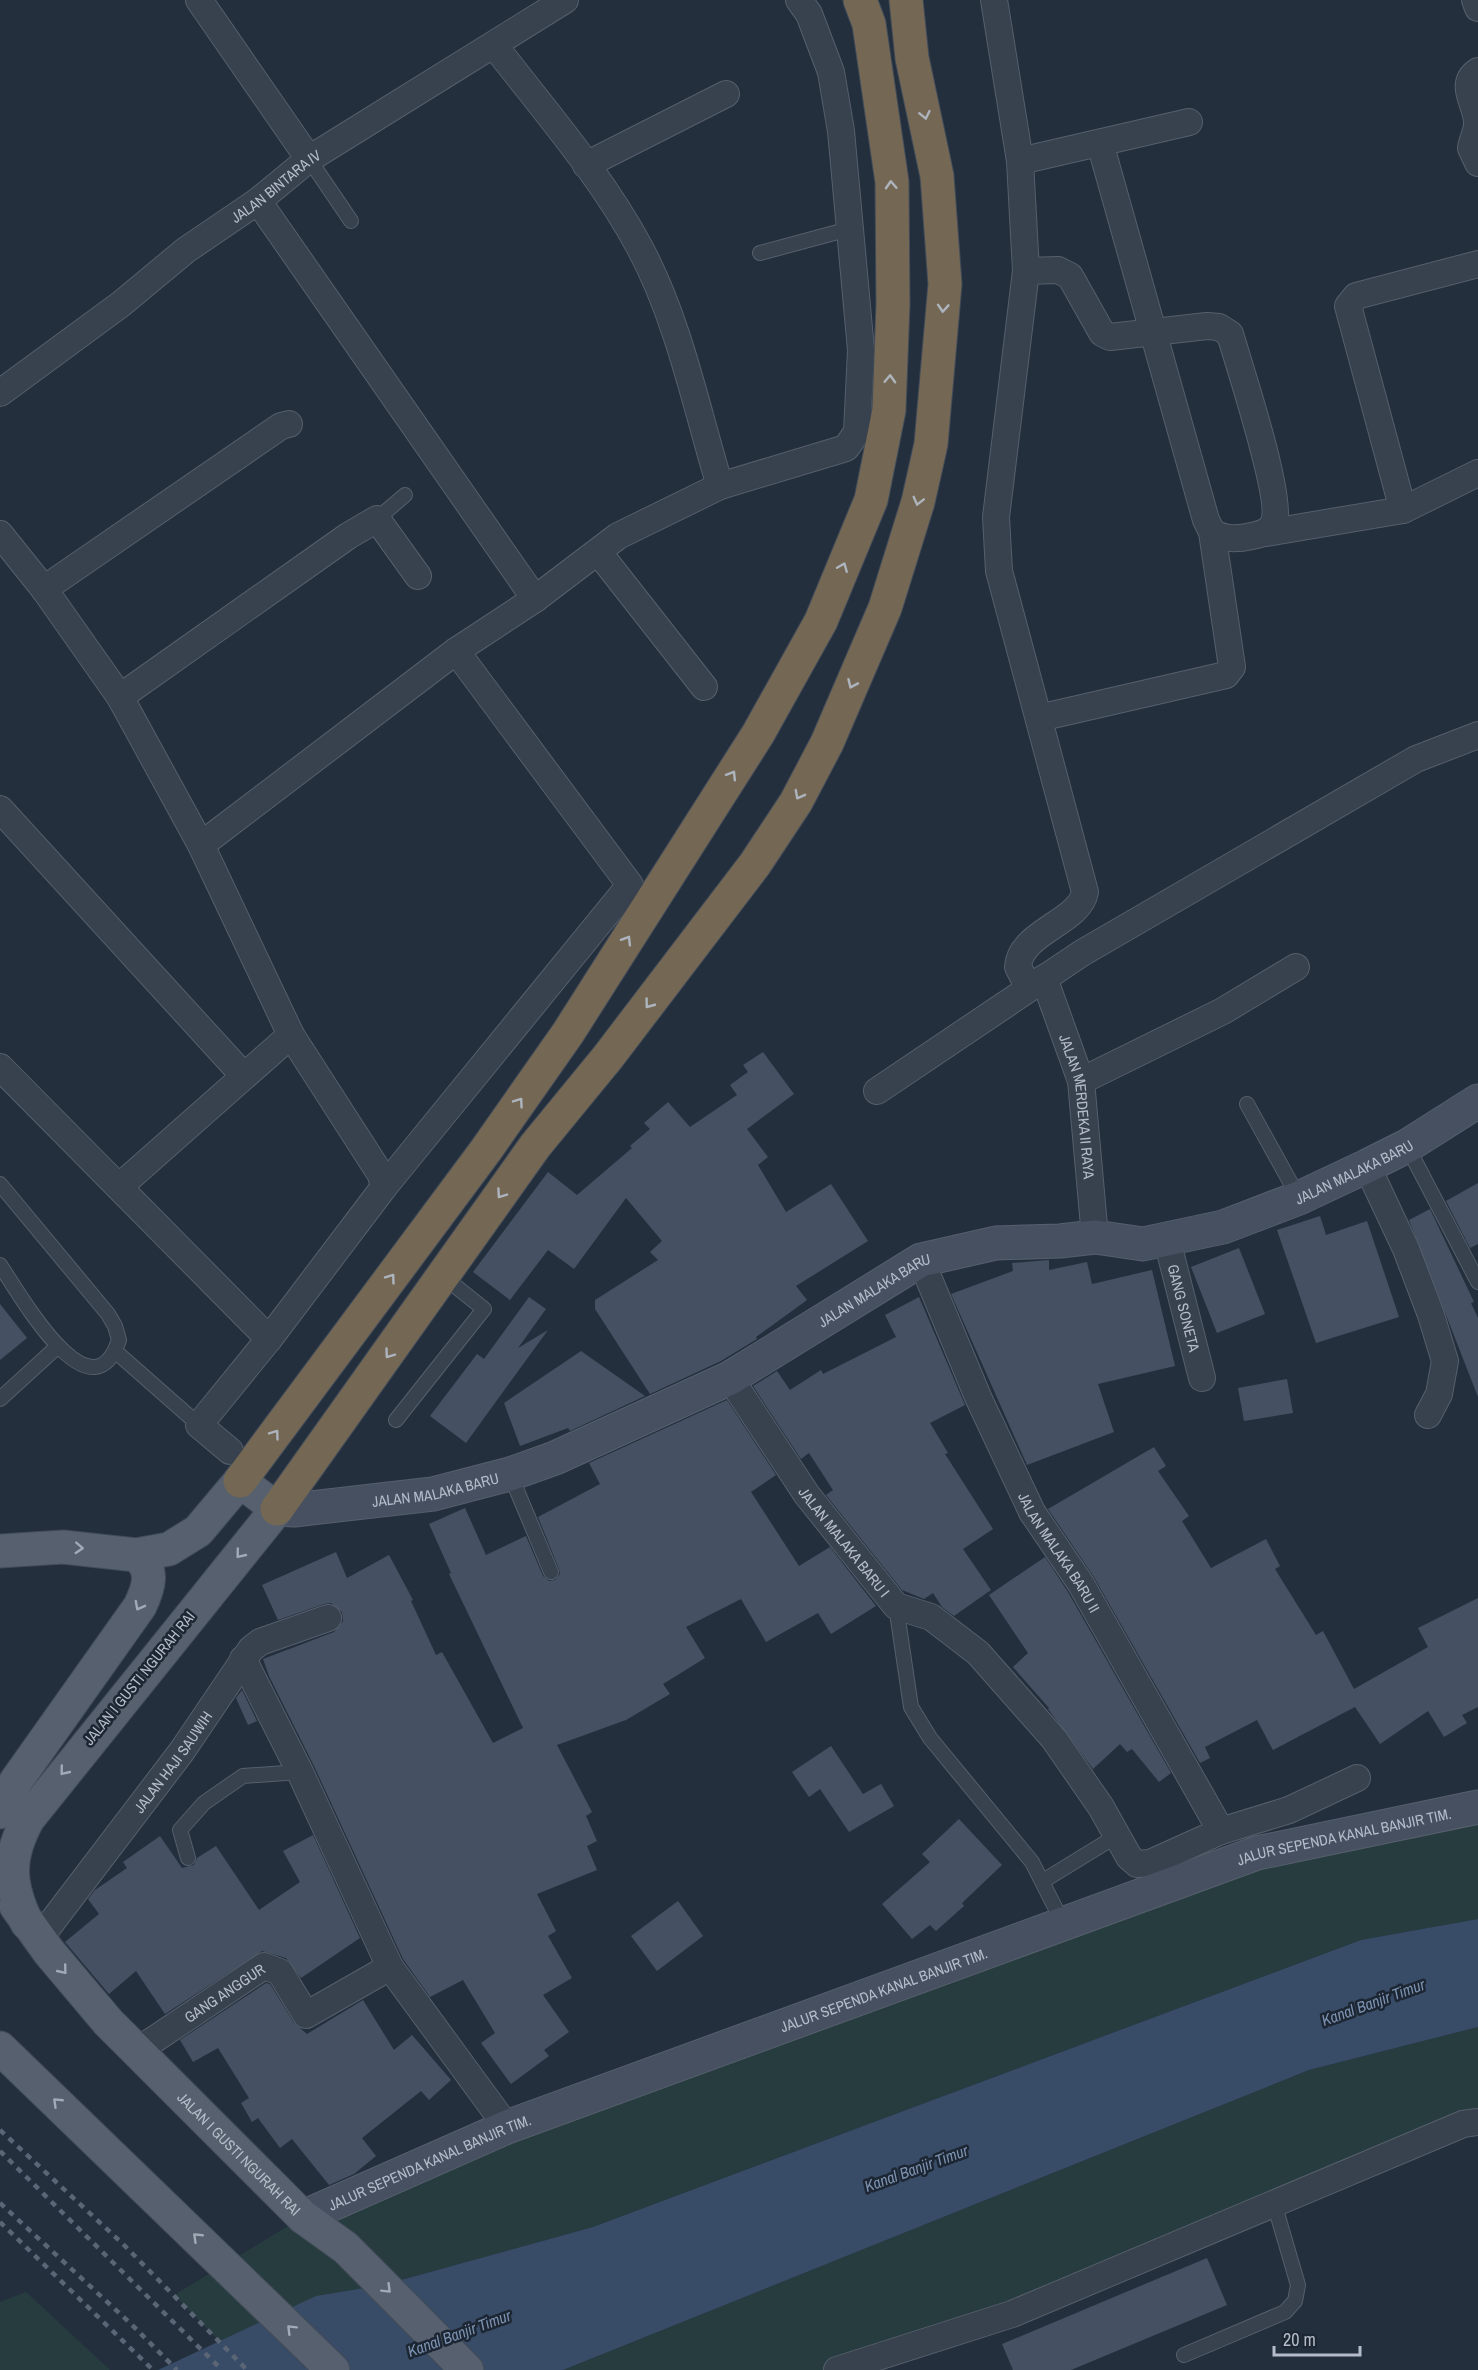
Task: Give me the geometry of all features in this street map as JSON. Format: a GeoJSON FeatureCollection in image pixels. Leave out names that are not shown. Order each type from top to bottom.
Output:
{"type":"FeatureCollection","features":[{"type":"Feature","properties":{"kind":"highway"},"geometry":{"type":"LineString","coordinates":[[240,1482],[479,1159],[568,1033],[758,734],[826,610],[871,500],[889,410],[893,304],[892,182],[869,24],[860,0]]}},
{"type":"Feature","properties":{"kind":"highway"},"geometry":{"type":"LineString","coordinates":[[887,0],[912,58]]}},
{"type":"Feature","properties":{"kind":"highway"},"geometry":{"type":"LineString","coordinates":[[277,1509],[535,1146],[608,1058],[755,864],[796,802],[826,743],[885,608],[918,502],[931,444],[945,284],[937,176],[912,58],[906,0]]}},
{"type":"Feature","properties":{"kind":"main road"},"geometry":{"type":"LineString","coordinates":[[0,1554],[43,1548],[87,1549],[136,1555],[169,1549],[188,1539],[207,1522],[240,1482],[277,1509]]}},
{"type":"Feature","properties":{"kind":"main road","name":"JALAN I GUSTI NGURAH RAI"},"geometry":{"type":"LineString","coordinates":[[33,1931],[15,1897],[12,1875],[15,1847],[28,1819],[277,1509]]}},
{"type":"Feature","properties":{"kind":"main road"},"geometry":{"type":"LineString","coordinates":[[0,1812],[16,1780],[140,1606],[146,1593],[149,1572],[148,1565],[136,1555]]}},
{"type":"Feature","properties":{"kind":"main road","name":"JALAN I GUSTI NGURAH RAI"},"geometry":{"type":"LineString","coordinates":[[0,1868],[11,1896],[33,1931],[78,1989],[303,2217],[346,2247],[467,2370]]}},
{"type":"Feature","properties":{"kind":"main road"},"geometry":{"type":"LineString","coordinates":[[0,2048],[333,2370]]}},
{"type":"Feature","properties":{"kind":"street"},"geometry":{"type":"LineString","coordinates":[[200,0],[309,159]]}},
{"type":"Feature","properties":{"kind":"street"},"geometry":{"type":"LineString","coordinates":[[201,845],[456,651],[535,599],[599,553],[618,536],[720,486],[846,448],[857,432],[861,350],[841,131],[831,72],[808,14],[799,0]]}},
{"type":"Feature","properties":{"kind":"street"},"geometry":{"type":"LineString","coordinates":[[994,0],[1020,161],[1026,271],[996,518],[999,571],[1039,718],[1229,672],[1232,667],[1212,532],[1206,520],[1100,144]]}},
{"type":"Feature","properties":{"kind":"street"},"geometry":{"type":"LineString","coordinates":[[1475,0],[1478,8]]}},
{"type":"Feature","properties":{"kind":"street","name":"JALAN BINTARA IV"},"geometry":{"type":"LineString","coordinates":[[0,392],[121,304],[186,250],[258,201],[309,159],[494,45],[552,4]]}},
{"type":"Feature","properties":{"kind":"street"},"geometry":{"type":"LineString","coordinates":[[494,45],[586,165],[640,248],[667,309],[720,486]]}},
{"type":"Feature","properties":{"kind":"street"},"geometry":{"type":"LineString","coordinates":[[1478,71],[1471,76],[1468,87],[1477,126],[1471,148],[1478,163]]}},
{"type":"Feature","properties":{"kind":"street"},"geometry":{"type":"LineString","coordinates":[[586,165],[726,94]]}},
{"type":"Feature","properties":{"kind":"street"},"geometry":{"type":"LineString","coordinates":[[1020,161],[1189,122]]}},
{"type":"Feature","properties":{"kind":"street"},"geometry":{"type":"LineString","coordinates":[[258,201],[535,599]]}},
{"type":"Feature","properties":{"kind":"street"},"geometry":{"type":"LineString","coordinates":[[1403,510],[1348,306],[1356,296],[1478,264]]}},
{"type":"Feature","properties":{"kind":"street"},"geometry":{"type":"LineString","coordinates":[[1026,271],[1058,270],[1070,276],[1102,333],[1110,337],[1207,326],[1219,327],[1230,334],[1261,438],[1276,511],[1274,524],[1266,532]]}},
{"type":"Feature","properties":{"kind":"street"},"geometry":{"type":"LineString","coordinates":[[44,588],[281,426],[289,424]]}},
{"type":"Feature","properties":{"kind":"street"},"geometry":{"type":"LineString","coordinates":[[1212,532],[1219,537],[1237,539],[1266,532],[1403,510],[1478,473]]}},
{"type":"Feature","properties":{"kind":"street"},"geometry":{"type":"LineString","coordinates":[[120,697],[348,536],[377,519],[418,576]]}},
{"type":"Feature","properties":{"kind":"street"},"geometry":{"type":"LineString","coordinates":[[0,534],[44,588],[120,697],[201,845],[291,1035],[381,1175],[384,1187]]}},
{"type":"Feature","properties":{"kind":"street"},"geometry":{"type":"LineString","coordinates":[[599,553],[704,687]]}},
{"type":"Feature","properties":{"kind":"street"},"geometry":{"type":"LineString","coordinates":[[230,1451],[199,1425],[269,1339],[384,1187],[630,885],[456,651]]}},
{"type":"Feature","properties":{"kind":"street","name":"JALAN MERDEKA II RAYA"},"geometry":{"type":"LineString","coordinates":[[1039,718],[1085,892],[1081,903],[1028,946],[1018,960],[1018,967],[1036,983],[1081,1081],[1095,1237]]}},
{"type":"Feature","properties":{"kind":"street"},"geometry":{"type":"LineString","coordinates":[[877,1091],[1082,953],[1416,759],[1478,735]]}},
{"type":"Feature","properties":{"kind":"street"},"geometry":{"type":"LineString","coordinates":[[0,809],[244,1076]]}},
{"type":"Feature","properties":{"kind":"street"},"geometry":{"type":"LineString","coordinates":[[1081,1081],[1223,1011],[1296,967]]}},
{"type":"Feature","properties":{"kind":"street"},"geometry":{"type":"LineString","coordinates":[[119,1187],[291,1035]]}},
{"type":"Feature","properties":{"kind":"street"},"geometry":{"type":"LineString","coordinates":[[0,1067],[269,1339]]}},
{"type":"Feature","properties":{"kind":"street","name":"JALAN MALAKA BARU"},"geometry":{"type":"LineString","coordinates":[[277,1509],[294,1510],[433,1494],[510,1474],[555,1458],[730,1378],[921,1260],[996,1243],[1060,1241],[1095,1237],[1143,1244],[1223,1227],[1299,1197],[1367,1166],[1407,1146],[1478,1101]]}},
{"type":"Feature","properties":{"kind":"street"},"geometry":{"type":"LineString","coordinates":[[1367,1166],[1406,1249],[1431,1315],[1445,1361],[1439,1394],[1428,1415]]}},
{"type":"Feature","properties":{"kind":"street","name":"GANG SONETA"},"geometry":{"type":"LineString","coordinates":[[1167,1239],[1202,1378]]}},
{"type":"Feature","properties":{"kind":"street","name":"JALAN MALAKA BARU II"},"geometry":{"type":"LineString","coordinates":[[921,1260],[978,1397],[1032,1512],[1081,1584],[1221,1831]]}},
{"type":"Feature","properties":{"kind":"street","name":"JALAN MALAKA BARU I"},"geometry":{"type":"LineString","coordinates":[[730,1378],[807,1495],[896,1606]]}},
{"type":"Feature","properties":{"kind":"street"},"geometry":{"type":"LineString","coordinates":[[896,1606],[931,1617],[978,1653],[1054,1739],[1118,1835],[1129,1857],[1137,1864],[1150,1863],[1221,1831],[1289,1810],[1357,1778]]}},
{"type":"Feature","properties":{"kind":"street","name":"JALAN HAJI SAUWIH"},"geometry":{"type":"LineString","coordinates":[[33,1931],[182,1751],[243,1659],[260,1642],[328,1618]]}},
{"type":"Feature","properties":{"kind":"street"},"geometry":{"type":"LineString","coordinates":[[243,1659],[300,1772],[390,1967],[507,2127]]}},
{"type":"Feature","properties":{"kind":"street","name":"JALUR SEPENDA KANAL BANJIR TIM."},"geometry":{"type":"LineString","coordinates":[[303,2217],[507,2127],[1257,1853],[1478,1807]]}},
{"type":"Feature","properties":{"kind":"street","name":"GANG ANGGUR"},"geometry":{"type":"LineString","coordinates":[[137,2051],[264,1966],[280,1972],[306,2015],[390,1967]]}},
{"type":"Feature","properties":{"kind":"street"},"geometry":{"type":"LineString","coordinates":[[837,2370],[1012,2313],[1463,2124],[1478,2122]]}},
{"type":"Feature","properties":{"kind":"lane"},"geometry":{"type":"LineString","coordinates":[[309,159],[351,221]]}},
{"type":"Feature","properties":{"kind":"lane"},"geometry":{"type":"LineString","coordinates":[[760,253],[849,229]]}},
{"type":"Feature","properties":{"kind":"lane"},"geometry":{"type":"LineString","coordinates":[[377,519],[405,495]]}},
{"type":"Feature","properties":{"kind":"lane"},"geometry":{"type":"LineString","coordinates":[[1247,1104],[1299,1197]]}},
{"type":"Feature","properties":{"kind":"lane"},"geometry":{"type":"LineString","coordinates":[[1407,1146],[1478,1282]]}},
{"type":"Feature","properties":{"kind":"lane"},"geometry":{"type":"LineString","coordinates":[[0,1184],[108,1314],[115,1326],[118,1340],[115,1351],[107,1363],[85,1367],[57,1347],[0,1264]]}},
{"type":"Feature","properties":{"kind":"lane"},"geometry":{"type":"LineString","coordinates":[[396,1420],[484,1309],[444,1277]]}},
{"type":"Feature","properties":{"kind":"lane"},"geometry":{"type":"LineString","coordinates":[[0,1399],[57,1347]]}},
{"type":"Feature","properties":{"kind":"lane"},"geometry":{"type":"LineString","coordinates":[[115,1351],[199,1425]]}},
{"type":"Feature","properties":{"kind":"lane"},"geometry":{"type":"LineString","coordinates":[[510,1474],[551,1572]]}},
{"type":"Feature","properties":{"kind":"lane","name":"JALAN MALAKA BARU I"},"geometry":{"type":"LineString","coordinates":[[896,1606],[911,1707],[930,1738],[1032,1862],[1063,1923]]}},
{"type":"Feature","properties":{"kind":"lane"},"geometry":{"type":"LineString","coordinates":[[188,1858],[180,1830],[204,1803],[243,1776],[300,1772]]}},
{"type":"Feature","properties":{"kind":"lane"},"geometry":{"type":"LineString","coordinates":[[1042,1881],[1118,1835]]}},
{"type":"Feature","properties":{"kind":"lane"},"geometry":{"type":"LineString","coordinates":[[1184,2355],[1285,2312],[1295,2301],[1298,2285],[1274,2203]]}},
{"type":"Feature","properties":{"kind":"green space"},"geometry":{"type":"Polygon","coordinates":[[[1478,1807],[1478,1919],[1361,1940],[593,2227],[383,2285],[220,2342],[174,2295],[303,2217],[1201,1873],[1478,1807]]]}},
{"type":"Feature","properties":{"kind":"green space"},"geometry":{"type":"Polygon","coordinates":[[[1478,2027],[1478,2122],[837,2370],[563,2370],[1309,2070],[1478,2027]]]}},
{"type":"Feature","properties":{"kind":"green space"},"geometry":{"type":"Polygon","coordinates":[[[26,2292],[110,2370],[0,2370],[0,2302],[26,2292]]]}},
{"type":"Feature","properties":{"kind":"water","name":"Kanal Banjir Timur"},"geometry":{"type":"Polygon","coordinates":[[[1478,1919],[1478,2027],[1309,2070],[563,2370],[158,2370],[316,2296],[383,2285],[593,2227],[1361,1940],[1478,1919]]]}},
{"type":"Feature","properties":{"kind":"building"},"geometry":{"type":"Polygon","coordinates":[[[763,1052],[794,1094],[747,1129],[768,1157],[758,1165],[786,1212],[831,1184],[868,1241],[796,1286],[807,1300],[756,1337],[757,1339],[721,1361],[650,1394],[595,1309],[595,1300],[658,1260],[650,1252],[662,1241],[626,1198],[574,1269],[548,1250],[510,1300],[473,1272],[548,1172],[577,1195],[632,1148],[630,1146],[650,1129],[644,1123],[668,1102],[690,1127],[737,1095],[730,1085],[748,1072],[743,1065],[763,1052]]]}},
{"type":"Feature","properties":{"kind":"building"},"geometry":{"type":"Polygon","coordinates":[[[1478,1183],[1478,1244],[1470,1248],[1446,1201],[1478,1183]]]}},
{"type":"Feature","properties":{"kind":"building"},"geometry":{"type":"Polygon","coordinates":[[[1430,1209],[1474,1302],[1471,1303],[1478,1318],[1478,1397],[1409,1220],[1430,1209]]]}},
{"type":"Feature","properties":{"kind":"building"},"geometry":{"type":"Polygon","coordinates":[[[1320,1216],[1326,1235],[1367,1221],[1399,1317],[1316,1343],[1277,1230],[1320,1216]]]}},
{"type":"Feature","properties":{"kind":"building"},"geometry":{"type":"Polygon","coordinates":[[[1239,1248],[1265,1314],[1217,1333],[1191,1267],[1239,1248]]]}},
{"type":"Feature","properties":{"kind":"building"},"geometry":{"type":"Polygon","coordinates":[[[1049,1260],[1049,1270],[1087,1262],[1092,1284],[1152,1270],[1175,1366],[1098,1384],[1114,1432],[1027,1465],[951,1294],[1013,1271],[1012,1263],[1049,1260]]]}},
{"type":"Feature","properties":{"kind":"building"},"geometry":{"type":"Polygon","coordinates":[[[529,1297],[546,1309],[518,1348],[548,1330],[466,1443],[430,1416],[477,1354],[484,1359],[529,1297]]]}},
{"type":"Feature","properties":{"kind":"building"},"geometry":{"type":"Polygon","coordinates":[[[919,1297],[965,1405],[930,1423],[948,1453],[945,1454],[993,1529],[963,1549],[991,1590],[954,1616],[942,1607],[933,1593],[924,1599],[902,1590],[826,1495],[833,1490],[809,1453],[801,1459],[753,1386],[777,1371],[790,1390],[821,1370],[823,1374],[896,1337],[885,1315],[919,1297]]]}},
{"type":"Feature","properties":{"kind":"building"},"geometry":{"type":"Polygon","coordinates":[[[0,1304],[27,1338],[0,1360],[0,1304]]]}},
{"type":"Feature","properties":{"kind":"building"},"geometry":{"type":"Polygon","coordinates":[[[581,1351],[645,1396],[570,1431],[568,1428],[520,1446],[504,1403],[581,1351]]]}},
{"type":"Feature","properties":{"kind":"building"},"geometry":{"type":"Polygon","coordinates":[[[1287,1379],[1293,1413],[1244,1421],[1238,1388],[1287,1379]]]}},
{"type":"Feature","properties":{"kind":"building"},"geometry":{"type":"Polygon","coordinates":[[[727,1400],[776,1475],[751,1492],[799,1566],[830,1547],[876,1606],[831,1634],[818,1613],[766,1642],[741,1599],[686,1627],[705,1658],[663,1684],[670,1694],[626,1720],[557,1745],[592,1812],[586,1816],[597,1841],[587,1846],[597,1870],[537,1894],[556,1931],[548,1936],[572,1978],[543,1995],[569,2032],[544,2050],[549,2056],[511,2084],[481,2043],[495,2033],[463,1980],[430,1997],[403,1959],[314,1766],[269,1676],[263,1659],[334,1632],[343,1621],[342,1612],[331,1603],[278,1620],[262,1585],[336,1552],[347,1578],[389,1555],[413,1600],[411,1601],[436,1655],[442,1652],[493,1743],[523,1728],[449,1574],[451,1573],[429,1524],[465,1508],[486,1555],[526,1536],[543,1576],[549,1581],[555,1580],[560,1574],[559,1569],[538,1517],[600,1484],[589,1463],[727,1400]]]}},
{"type":"Feature","properties":{"kind":"building"},"geometry":{"type":"Polygon","coordinates":[[[1154,1447],[1166,1466],[1158,1471],[1189,1516],[1182,1521],[1211,1568],[1266,1539],[1280,1566],[1275,1569],[1316,1635],[1323,1631],[1354,1689],[1428,1647],[1418,1628],[1478,1598],[1478,1707],[1462,1715],[1467,1723],[1444,1737],[1428,1711],[1380,1744],[1355,1707],[1273,1750],[1257,1720],[1205,1747],[1210,1758],[1200,1763],[1094,1577],[1048,1509],[1154,1447]]]}},
{"type":"Feature","properties":{"kind":"building"},"geometry":{"type":"Polygon","coordinates":[[[1045,1557],[1068,1592],[1171,1773],[1159,1782],[1132,1749],[1127,1752],[1120,1744],[1093,1769],[1049,1708],[1013,1667],[1028,1653],[989,1595],[1045,1557]]]}},
{"type":"Feature","properties":{"kind":"building"},"geometry":{"type":"Polygon","coordinates":[[[242,1690],[257,1721],[248,1725],[236,1698],[242,1690]]]}},
{"type":"Feature","properties":{"kind":"building"},"geometry":{"type":"Polygon","coordinates":[[[831,1746],[863,1794],[881,1784],[894,1806],[849,1832],[820,1789],[809,1797],[792,1772],[831,1746]]]}},
{"type":"Feature","properties":{"kind":"building"},"geometry":{"type":"Polygon","coordinates":[[[959,1819],[1002,1865],[962,1903],[964,1906],[936,1931],[930,1925],[912,1939],[882,1904],[930,1862],[922,1854],[959,1819]]]}},
{"type":"Feature","properties":{"kind":"building"},"geometry":{"type":"Polygon","coordinates":[[[313,1835],[360,1938],[301,1978],[286,1958],[262,1951],[165,2014],[136,1971],[109,1994],[65,1942],[99,1914],[88,1899],[95,1890],[127,1868],[123,1862],[160,1836],[182,1868],[194,1865],[197,1858],[216,1846],[259,1910],[300,1882],[283,1851],[313,1835]]]}},
{"type":"Feature","properties":{"kind":"building"},"geometry":{"type":"Polygon","coordinates":[[[678,1901],[703,1936],[657,1971],[631,1936],[678,1901]]]}},
{"type":"Feature","properties":{"kind":"building"},"geometry":{"type":"Polygon","coordinates":[[[266,1983],[270,1984],[294,2023],[307,2034],[363,2000],[394,2050],[412,2035],[451,2080],[429,2100],[421,2091],[362,2138],[376,2156],[354,2174],[329,2185],[292,2139],[280,2148],[258,2118],[252,2122],[241,2103],[249,2098],[218,2048],[193,2062],[180,2040],[266,1983]]]}},
{"type":"Feature","properties":{"kind":"building"},"geometry":{"type":"Polygon","coordinates":[[[1207,2258],[1227,2305],[1071,2370],[1013,2370],[1002,2344],[1207,2258]]]}},
{"type":"Feature","properties":{"kind":"railway"},"geometry":{"type":"LineString","coordinates":[[0,2130],[123,2244],[247,2370]]}},
{"type":"Feature","properties":{"kind":"railway"},"geometry":{"type":"LineString","coordinates":[[0,2151],[222,2370]]}},
{"type":"Feature","properties":{"kind":"railway"},"geometry":{"type":"LineString","coordinates":[[0,2203],[130,2323],[177,2370]]}},
{"type":"Feature","properties":{"kind":"railway"},"geometry":{"type":"LineString","coordinates":[[0,2222],[153,2370]]}}]}
